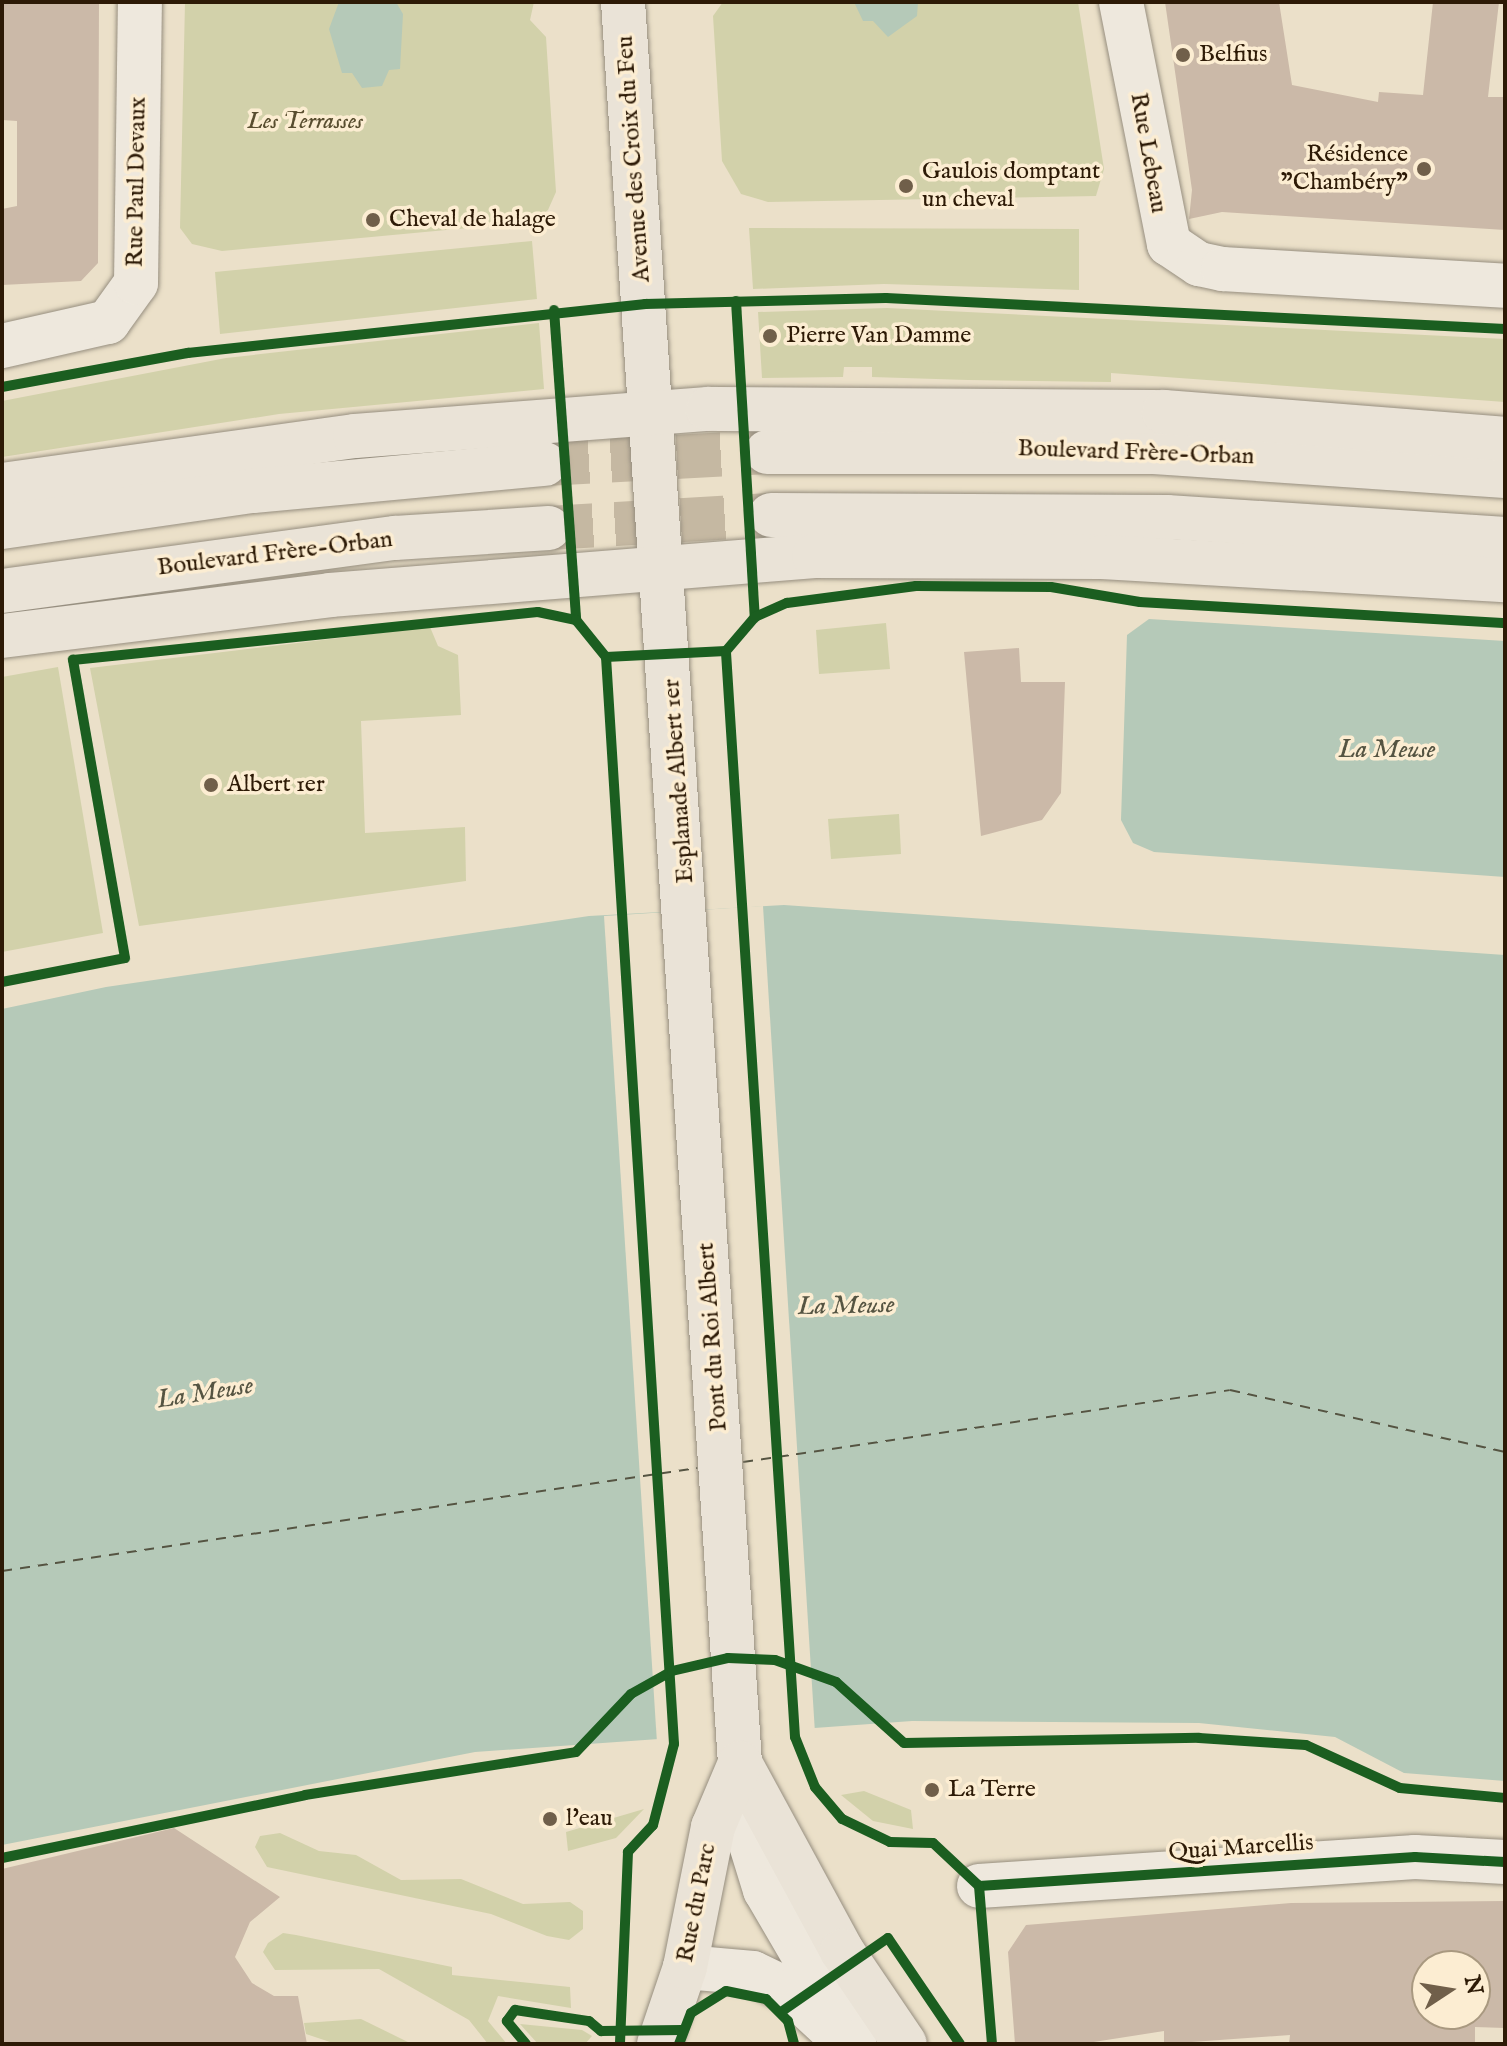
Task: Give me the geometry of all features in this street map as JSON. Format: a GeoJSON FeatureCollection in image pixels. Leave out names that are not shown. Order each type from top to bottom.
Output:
{"type":"FeatureCollection","features":[{"type":"Feature","properties":{"kind":"main road","name":"Avenue des Croix du Feu"},"geometry":{"type":"LineString","coordinates":[[623,2],[653,412]]}},
{"type":"Feature","properties":{"kind":"main road"},"geometry":{"type":"LineString","coordinates":[[2,485],[355,436],[653,412],[1164,412],[1505,439]]}},
{"type":"Feature","properties":{"kind":"main road","name":"Esplanade Albert 1er"},"geometry":{"type":"LineString","coordinates":[[653,412],[687,911]]}},
{"type":"Feature","properties":{"kind":"main road","name":"Boulevard Frère-Orban"},"geometry":{"type":"LineString","coordinates":[[767,452],[1154,452],[1505,476]]}},
{"type":"Feature","properties":{"kind":"main road"},"geometry":{"type":"LineString","coordinates":[[2,527],[253,491],[545,464]]}},
{"type":"Feature","properties":{"kind":"main road"},"geometry":{"type":"LineString","coordinates":[[771,515],[1167,517],[1505,539]]}},
{"type":"Feature","properties":{"kind":"main road","name":"Boulevard Frère-Orban"},"geometry":{"type":"LineString","coordinates":[[2,591],[395,538],[549,528]]}},
{"type":"Feature","properties":{"kind":"main road"},"geometry":{"type":"LineString","coordinates":[[2,636],[330,595],[665,565],[814,556],[1102,557],[1505,580]]}},
{"type":"Feature","properties":{"kind":"main road","name":"Pont du Roi Albert"},"geometry":{"type":"LineString","coordinates":[[687,911],[739,1752]]}},
{"type":"Feature","properties":{"kind":"main road"},"geometry":{"type":"LineString","coordinates":[[739,1752],[873,1997],[905,2044]]}},
{"type":"Feature","properties":{"kind":"main road","name":"Rue du Parc"},"geometry":{"type":"LineString","coordinates":[[662,2042],[685,1967],[713,1827],[739,1752]]}},
{"type":"Feature","properties":{"kind":"street","name":"Rue Paul Devaux"},"geometry":{"type":"LineString","coordinates":[[2,346],[80,334],[108,322],[136,283],[140,2]]}},
{"type":"Feature","properties":{"kind":"street","name":"Rue Lebeau"},"geometry":{"type":"LineString","coordinates":[[1121,2],[1158,217],[1169,244],[1199,264],[1223,269],[1505,286]]}},
{"type":"Feature","properties":{"kind":"street"},"geometry":{"type":"LineString","coordinates":[[739,1752],[748,1835],[765,1890],[855,2044]]}},
{"type":"Feature","properties":{"kind":"street","name":"Quai Marcellis"},"geometry":{"type":"LineString","coordinates":[[979,1886],[1415,1857],[1505,1862]]}},
{"type":"Feature","properties":{"kind":"street"},"geometry":{"type":"LineString","coordinates":[[685,1967],[753,1973],[790,1991],[847,2044]]}},
{"type":"Feature","properties":{"kind":"green space","name":"Les Terrasses"},"geometry":{"type":"Polygon","coordinates":[[[185,2],[534,2],[530,20],[546,37],[556,192],[548,210],[532,222],[222,251],[192,244],[180,228],[185,2]]]}},
{"type":"Feature","properties":{"kind":"green space"},"geometry":{"type":"Polygon","coordinates":[[[723,2],[1078,2],[1104,169],[1096,196],[768,202],[741,194],[722,161],[713,16],[723,2]]]}},
{"type":"Feature","properties":{"kind":"green space"},"geometry":{"type":"Polygon","coordinates":[[[749,228],[1079,229],[1079,290],[884,284],[753,289],[749,228]]]}},
{"type":"Feature","properties":{"kind":"green space"},"geometry":{"type":"Polygon","coordinates":[[[532,241],[537,299],[220,334],[215,272],[532,241]]]}},
{"type":"Feature","properties":{"kind":"green space"},"geometry":{"type":"Polygon","coordinates":[[[887,308],[1505,339],[1505,402],[1111,373],[1111,382],[968,380],[872,377],[872,367],[844,367],[843,377],[762,378],[758,312],[887,308]]]}},
{"type":"Feature","properties":{"kind":"green space"},"geometry":{"type":"Polygon","coordinates":[[[539,323],[544,389],[279,414],[2,457],[2,401],[226,358],[539,323]]]}},
{"type":"Feature","properties":{"kind":"green space"},"geometry":{"type":"Polygon","coordinates":[[[886,623],[890,669],[819,674],[816,630],[886,623]]]}},
{"type":"Feature","properties":{"kind":"green space"},"geometry":{"type":"Polygon","coordinates":[[[430,627],[438,646],[458,655],[461,715],[361,721],[365,833],[465,827],[466,881],[139,926],[90,668],[430,627]]]}},
{"type":"Feature","properties":{"kind":"green space"},"geometry":{"type":"Polygon","coordinates":[[[58,667],[103,933],[2,952],[2,677],[58,667]]]}},
{"type":"Feature","properties":{"kind":"green space"},"geometry":{"type":"Polygon","coordinates":[[[899,814],[901,854],[831,859],[828,819],[899,814]]]}},
{"type":"Feature","properties":{"kind":"green space"},"geometry":{"type":"Polygon","coordinates":[[[864,1791],[911,1810],[913,1829],[873,1821],[841,1795],[864,1791]]]}},
{"type":"Feature","properties":{"kind":"green space"},"geometry":{"type":"Polygon","coordinates":[[[644,1809],[616,1838],[568,1851],[566,1832],[644,1809]]]}},
{"type":"Feature","properties":{"kind":"green space"},"geometry":{"type":"Polygon","coordinates":[[[280,1833],[319,1851],[356,1855],[401,1880],[461,1879],[523,1904],[570,1902],[583,1911],[583,1929],[569,1940],[547,1936],[491,1914],[267,1867],[255,1847],[260,1836],[280,1833]]]}},
{"type":"Feature","properties":{"kind":"green space"},"geometry":{"type":"Polygon","coordinates":[[[283,1933],[452,1967],[452,1975],[570,1987],[571,2008],[498,1996],[488,2021],[507,2044],[488,2044],[469,2020],[379,1969],[275,1970],[263,1952],[268,1943],[283,1933]]]}},
{"type":"Feature","properties":{"kind":"green space"},"geometry":{"type":"Polygon","coordinates":[[[361,2019],[412,2044],[336,2044],[306,2034],[304,2023],[361,2019]]]}},
{"type":"Feature","properties":{"kind":"green space"},"geometry":{"type":"Polygon","coordinates":[[[520,2024],[582,2030],[592,2036],[585,2044],[538,2044],[520,2024]]]}},
{"type":"Feature","properties":{"kind":"water"},"geometry":{"type":"Polygon","coordinates":[[[339,2],[396,2],[403,14],[400,69],[389,70],[382,86],[362,88],[352,73],[342,73],[329,29],[339,2]]]}},
{"type":"Feature","properties":{"kind":"water"},"geometry":{"type":"Polygon","coordinates":[[[854,2],[918,2],[917,16],[888,37],[873,21],[863,21],[854,2]]]}},
{"type":"Feature","properties":{"kind":"water","name":"La Meuse"},"geometry":{"type":"Polygon","coordinates":[[[1149,619],[1505,641],[1505,877],[1154,852],[1133,843],[1121,820],[1127,635],[1149,619]]]}},
{"type":"Feature","properties":{"kind":"water","name":"La Meuse"},"geometry":{"type":"Polygon","coordinates":[[[784,905],[1505,955],[1505,1781],[1404,1773],[1335,1737],[1199,1723],[912,1721],[475,1752],[2,1845],[2,1009],[106,987],[589,916],[784,905]]]}},
{"type":"Feature","properties":{"kind":"pier"},"geometry":{"type":"Polygon","coordinates":[[[763,906],[815,1733],[657,1743],[604,916],[763,906]]]}},
{"type":"Feature","properties":{"kind":"building"},"geometry":{"type":"Polygon","coordinates":[[[2,2],[99,2],[98,263],[81,281],[2,285],[2,209],[17,206],[17,121],[2,120],[2,2]]]}},
{"type":"Feature","properties":{"kind":"building"},"geometry":{"type":"Polygon","coordinates":[[[1165,2],[1279,2],[1292,85],[1378,102],[1379,92],[1423,95],[1433,2],[1499,2],[1488,97],[1505,97],[1505,230],[1222,212],[1189,219],[1192,190],[1165,2]]]}},
{"type":"Feature","properties":{"kind":"building"},"geometry":{"type":"Polygon","coordinates":[[[1019,648],[1021,682],[1065,682],[1061,793],[1042,820],[981,836],[964,652],[1019,648]]]}},
{"type":"Feature","properties":{"kind":"building"},"geometry":{"type":"Polygon","coordinates":[[[174,1828],[280,1897],[250,1922],[235,1957],[252,1983],[274,1996],[298,1996],[307,2044],[2,2044],[2,1869],[174,1828]]]}},
{"type":"Feature","properties":{"kind":"building"},"geometry":{"type":"Polygon","coordinates":[[[1505,1901],[1505,2028],[1491,2028],[1491,1950],[1411,1950],[1411,2030],[1475,2030],[1475,2044],[1289,2044],[1290,2035],[1164,2044],[1164,2031],[1081,2044],[1015,2044],[1008,1952],[1026,1925],[1291,1903],[1505,1901]]]}},
{"type":"Feature","properties":{"kind":"ferry route"},"geometry":{"type":"LineString","coordinates":[[743,1462],[1230,1390],[1505,1452]]}},
{"type":"Feature","properties":{"kind":"ferry route"},"geometry":{"type":"LineString","coordinates":[[2,1571],[697,1468]]}},
{"type":"Feature","properties":{"kind":"tunnel"},"geometry":{"type":"LineString","coordinates":[[545,464],[767,452]]}},
{"type":"Feature","properties":{"kind":"tunnel"},"geometry":{"type":"LineString","coordinates":[[549,528],[771,515]]}},
{"type":"Feature","properties":{"kind":"cycle path"},"geometry":{"type":"LineString","coordinates":[[2,387],[188,353],[645,304],[886,298],[1505,329]]}},
{"type":"Feature","properties":{"kind":"cycle path"},"geometry":{"type":"LineString","coordinates":[[736,301],[755,617]]}},
{"type":"Feature","properties":{"kind":"cycle path"},"geometry":{"type":"LineString","coordinates":[[554,310],[576,620]]}},
{"type":"Feature","properties":{"kind":"cycle path"},"geometry":{"type":"LineString","coordinates":[[992,2044],[979,1886],[933,1843],[890,1842],[842,1819],[815,1787],[795,1737],[726,651],[755,617],[787,603],[916,586],[1051,587],[1140,602],[1505,623]]}},
{"type":"Feature","properties":{"kind":"cycle path"},"geometry":{"type":"LineString","coordinates":[[2,982],[125,958],[73,660],[538,612],[576,620],[606,657],[674,1744],[653,1825],[628,1852],[620,2044]]}},
{"type":"Feature","properties":{"kind":"cycle path"},"geometry":{"type":"LineString","coordinates":[[606,657],[726,651]]}},
{"type":"Feature","properties":{"kind":"cycle path"},"geometry":{"type":"LineString","coordinates":[[2,1858],[305,1795],[576,1752],[631,1694],[672,1671],[728,1658],[775,1660],[836,1682],[904,1743],[1199,1738],[1306,1745],[1400,1788],[1505,1798]]}},
{"type":"Feature","properties":{"kind":"cycle path"},"geometry":{"type":"LineString","coordinates":[[979,1886],[1415,1857],[1505,1862]]}},
{"type":"Feature","properties":{"kind":"cycle path"},"geometry":{"type":"LineString","coordinates":[[781,2012],[888,1938],[960,2044]]}},
{"type":"Feature","properties":{"kind":"cycle path"},"geometry":{"type":"LineString","coordinates":[[679,2044],[691,2013],[726,1991],[766,1999],[788,2021],[794,2044]]}},
{"type":"Feature","properties":{"kind":"cycle path"},"geometry":{"type":"LineString","coordinates":[[526,2044],[507,2021],[515,2010],[589,2021],[601,2031],[682,2030]]}},
{"type":"Feature","properties":{"kind":"place","name":"Belfius"},"geometry":{"type":"Point","coordinates":[1183,55]}},
{"type":"Feature","properties":{"kind":"place","name":"Résidence \"Chambéry\""},"geometry":{"type":"Point","coordinates":[1424,169]}},
{"type":"Feature","properties":{"kind":"place","name":"Gaulois domptant un cheval"},"geometry":{"type":"Point","coordinates":[906,186]}},
{"type":"Feature","properties":{"kind":"place","name":"Cheval de halage"},"geometry":{"type":"Point","coordinates":[373,220]}},
{"type":"Feature","properties":{"kind":"place","name":"Pierre Van Damme"},"geometry":{"type":"Point","coordinates":[770,336]}},
{"type":"Feature","properties":{"kind":"place","name":"Albert 1er"},"geometry":{"type":"Point","coordinates":[211,785]}},
{"type":"Feature","properties":{"kind":"place","name":"La Terre"},"geometry":{"type":"Point","coordinates":[932,1790]}},
{"type":"Feature","properties":{"kind":"place","name":"l'eau"},"geometry":{"type":"Point","coordinates":[550,1819]}}]}
